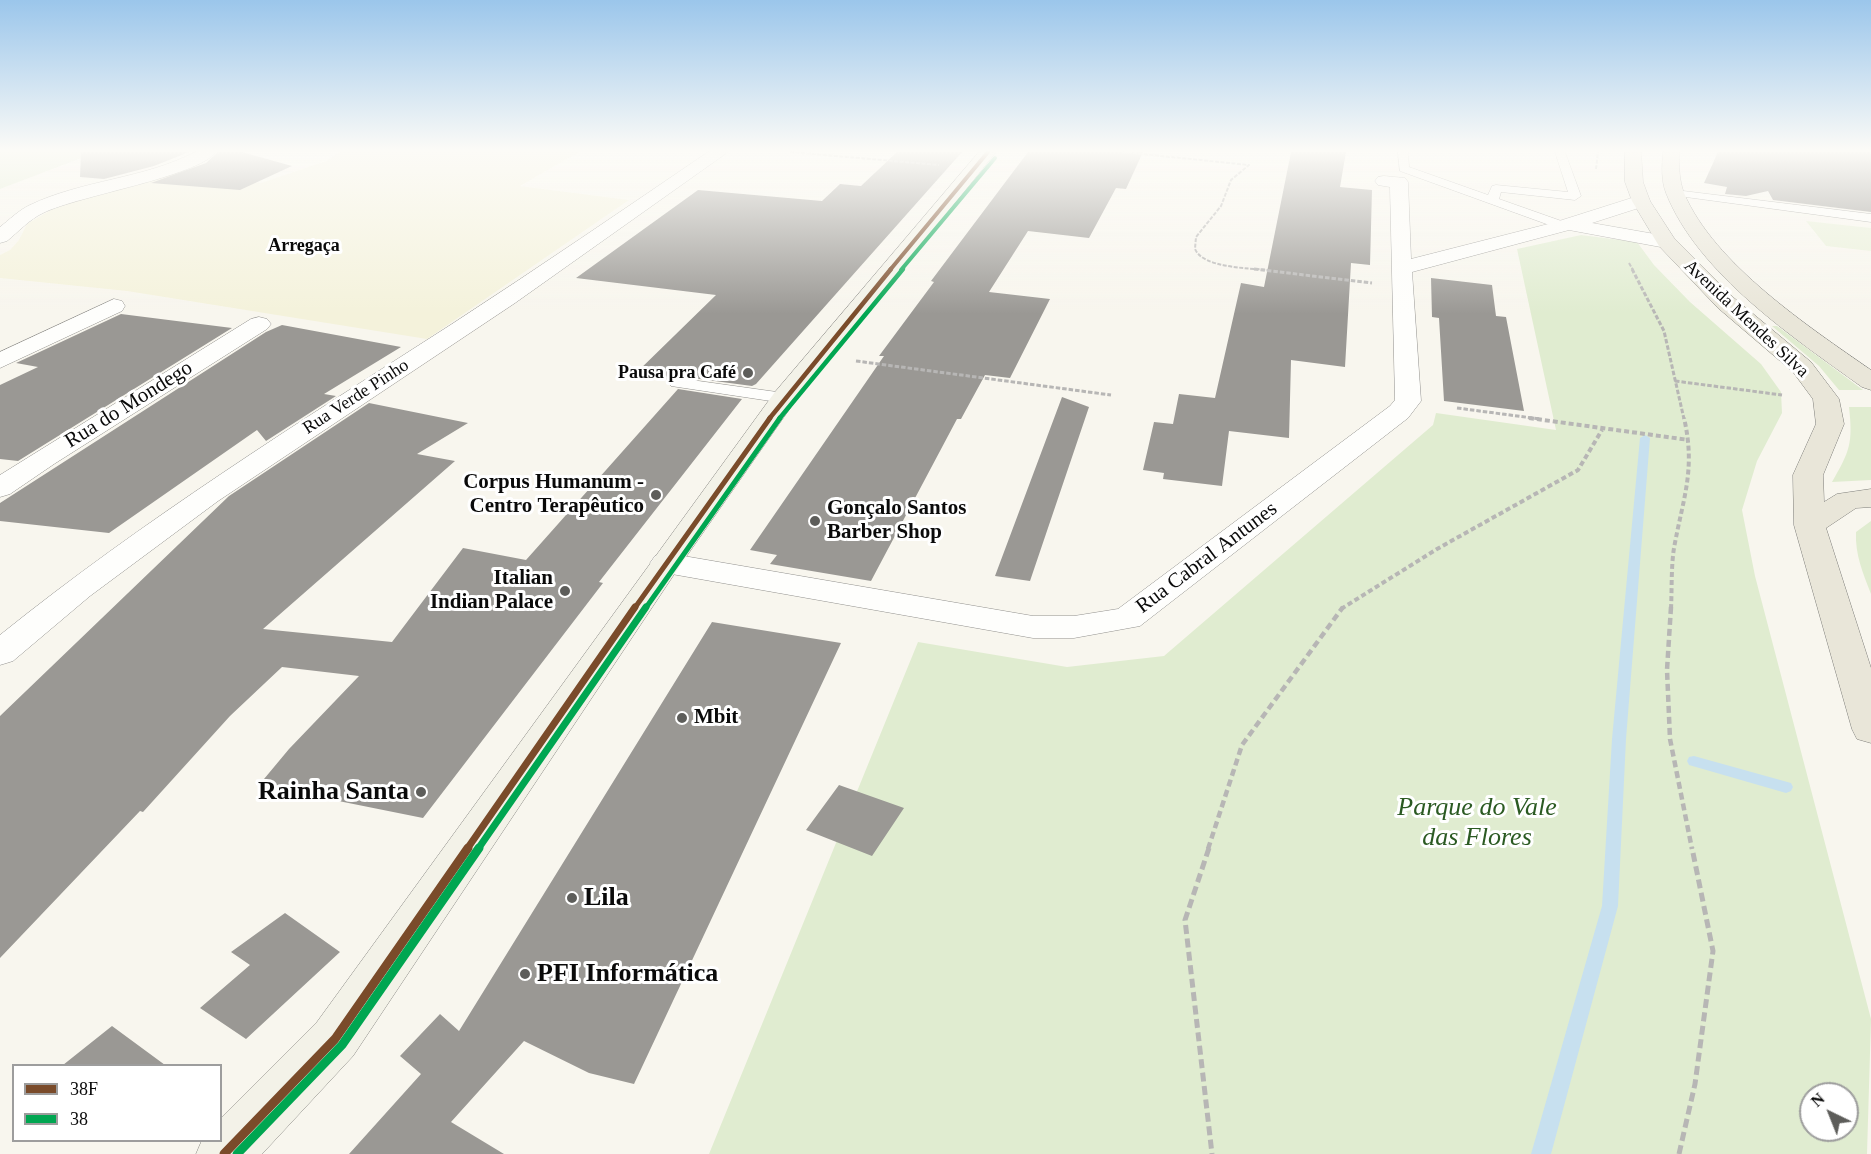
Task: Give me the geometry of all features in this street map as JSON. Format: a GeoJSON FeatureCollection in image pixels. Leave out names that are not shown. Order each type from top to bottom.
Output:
{"type":"FeatureCollection","features":[{"type":"Feature","properties":{"kind":"main road","name":"Avenida Mendes Silva"},"geometry":{"type":"LineString","coordinates":[[1644,206],[1666,242],[1726,303],[1802,367],[1826,399],[1830,424],[1808,475],[1810,525],[1871,729]]}},
{"type":"Feature","properties":{"kind":"main road","name":"Avenida Mendes Silva"},"geometry":{"type":"LineString","coordinates":[[1681,206],[1690,224],[1724,262],[1799,331],[1871,382]]}},
{"type":"Feature","properties":{"kind":"main road"},"geometry":{"type":"LineString","coordinates":[[1810,525],[1848,500],[1871,498]]}},
{"type":"Feature","properties":{"kind":"street"},"geometry":{"type":"LineString","coordinates":[[0,237],[35,209],[44,206]]}},
{"type":"Feature","properties":{"kind":"street","name":"Rua Verde Pinho"},"geometry":{"type":"LineString","coordinates":[[0,653],[78,589],[207,495],[641,206]]}},
{"type":"Feature","properties":{"kind":"street"},"geometry":{"type":"LineString","coordinates":[[224,1154],[335,1039],[666,563],[784,398],[943,206]]}},
{"type":"Feature","properties":{"kind":"street","name":"Rua Cabral Antunes"},"geometry":{"type":"LineString","coordinates":[[666,563],[1033,627],[1074,627],[1128,618],[1399,412],[1408,401],[1399,206]]}},
{"type":"Feature","properties":{"kind":"street"},"geometry":{"type":"LineString","coordinates":[[1402,277],[1626,206]]}},
{"type":"Feature","properties":{"kind":"street"},"geometry":{"type":"LineString","coordinates":[[1563,226],[1621,233],[1666,242]]}},
{"type":"Feature","properties":{"kind":"street"},"geometry":{"type":"LineString","coordinates":[[0,361],[114,306]]}},
{"type":"Feature","properties":{"kind":"street","name":"Rua do Mondego"},"geometry":{"type":"LineString","coordinates":[[0,488],[44,458],[259,324]]}},
{"type":"Feature","properties":{"kind":"lane"},"geometry":{"type":"LineString","coordinates":[[1520,206],[1563,226]]}},
{"type":"Feature","properties":{"kind":"lane"},"geometry":{"type":"LineString","coordinates":[[1776,206],[1871,218]]}},
{"type":"Feature","properties":{"kind":"lane"},"geometry":{"type":"LineString","coordinates":[[677,383],[784,398]]}},
{"type":"Feature","properties":{"kind":"path"},"geometry":{"type":"LineString","coordinates":[[1221,206],[1206,222],[1194,246],[1195,252],[1202,258],[1222,265],[1402,277]]}},
{"type":"Feature","properties":{"kind":"path"},"geometry":{"type":"LineString","coordinates":[[1627,259],[1664,332],[1689,440],[1689,472],[1674,549],[1666,670],[1670,739],[1713,951],[1695,1084],[1679,1154]]}},
{"type":"Feature","properties":{"kind":"path"},"geometry":{"type":"LineString","coordinates":[[875,364],[1111,395]]}},
{"type":"Feature","properties":{"kind":"path"},"geometry":{"type":"LineString","coordinates":[[1675,381],[1771,395]]}},
{"type":"Feature","properties":{"kind":"path"},"geometry":{"type":"LineString","coordinates":[[1457,408],[1689,440]]}},
{"type":"Feature","properties":{"kind":"path"},"geometry":{"type":"LineString","coordinates":[[1212,1154],[1185,920],[1242,745],[1342,608],[1437,549],[1578,470],[1602,429]]}},
{"type":"Feature","properties":{"kind":"shaded area"},"geometry":{"type":"Polygon","coordinates":[[[62,206],[620,206],[427,339],[127,291],[0,278],[0,255],[10,250],[19,240],[27,224],[62,206]]]}},
{"type":"Feature","properties":{"kind":"green space"},"geometry":{"type":"Polygon","coordinates":[[[1806,221],[1871,228],[1871,251],[1826,246],[1806,221]]]}},
{"type":"Feature","properties":{"kind":"green space","name":"Parque do Vale das Flores"},"geometry":{"type":"Polygon","coordinates":[[[1581,235],[1637,242],[1654,265],[1690,302],[1761,364],[1781,392],[1782,413],[1757,461],[1742,510],[1755,576],[1871,1019],[1867,1154],[709,1154],[918,642],[1067,667],[1164,656],[1433,425],[1436,413],[1556,430],[1517,249],[1581,235]]]}},
{"type":"Feature","properties":{"kind":"green space"},"geometry":{"type":"Polygon","coordinates":[[[1772,326],[1777,326],[1863,390],[1839,390],[1819,366],[1772,326]]]}},
{"type":"Feature","properties":{"kind":"green space"},"geometry":{"type":"Polygon","coordinates":[[[1849,407],[1871,407],[1871,480],[1832,482],[1849,446],[1851,430],[1849,407]]]}},
{"type":"Feature","properties":{"kind":"green space"},"geometry":{"type":"Polygon","coordinates":[[[1871,521],[1871,594],[1858,556],[1856,532],[1871,521]]]}},
{"type":"Feature","properties":{"kind":"building"},"geometry":{"type":"Polygon","coordinates":[[[676,206],[914,206],[752,386],[677,376],[669,380],[633,376],[716,295],[576,278],[676,206]]]}},
{"type":"Feature","properties":{"kind":"building"},"geometry":{"type":"Polygon","coordinates":[[[988,206],[1106,206],[1089,238],[1028,231],[989,292],[1050,299],[1010,378],[985,375],[961,419],[957,419],[871,581],[770,564],[777,555],[750,550],[884,356],[879,356],[934,282],[931,281],[988,206]]]}},
{"type":"Feature","properties":{"kind":"building"},"geometry":{"type":"Polygon","coordinates":[[[1280,206],[1372,206],[1370,265],[1351,263],[1345,367],[1291,360],[1289,438],[1229,431],[1222,486],[1163,479],[1164,473],[1143,470],[1154,422],[1173,424],[1179,394],[1215,398],[1241,283],[1264,287],[1280,206]]]}},
{"type":"Feature","properties":{"kind":"building"},"geometry":{"type":"Polygon","coordinates":[[[1821,206],[1871,206],[1871,212],[1821,206]]]}},
{"type":"Feature","properties":{"kind":"building"},"geometry":{"type":"Polygon","coordinates":[[[1431,278],[1492,285],[1496,316],[1506,317],[1524,411],[1444,401],[1439,318],[1432,317],[1431,278]]]}},
{"type":"Feature","properties":{"kind":"building"},"geometry":{"type":"Polygon","coordinates":[[[121,314],[232,328],[18,461],[0,459],[0,385],[38,367],[16,363],[121,314]]]}},
{"type":"Feature","properties":{"kind":"building"},"geometry":{"type":"Polygon","coordinates":[[[282,325],[401,347],[324,394],[336,396],[266,441],[257,430],[109,533],[0,521],[0,503],[266,332],[282,325]]]}},
{"type":"Feature","properties":{"kind":"building"},"geometry":{"type":"Polygon","coordinates":[[[678,389],[742,399],[599,582],[603,583],[423,818],[259,785],[289,749],[359,676],[282,667],[230,716],[143,812],[140,811],[0,958],[0,716],[229,496],[369,403],[468,423],[417,454],[455,461],[263,629],[392,642],[463,548],[526,560],[678,389]]]}},
{"type":"Feature","properties":{"kind":"building"},"geometry":{"type":"Polygon","coordinates":[[[1062,397],[1089,407],[1030,581],[995,576],[1062,397]]]}},
{"type":"Feature","properties":{"kind":"building"},"geometry":{"type":"Polygon","coordinates":[[[712,622],[841,643],[634,1084],[589,1073],[524,1041],[451,1122],[504,1154],[349,1154],[421,1074],[400,1056],[440,1014],[459,1031],[712,622]]]}},
{"type":"Feature","properties":{"kind":"building"},"geometry":{"type":"Polygon","coordinates":[[[839,785],[904,808],[872,856],[806,830],[839,785]]]}},
{"type":"Feature","properties":{"kind":"building"},"geometry":{"type":"Polygon","coordinates":[[[285,913],[340,952],[246,1039],[200,1008],[250,965],[231,952],[285,913]]]}},
{"type":"Feature","properties":{"kind":"building"},"geometry":{"type":"Polygon","coordinates":[[[112,1026],[164,1064],[64,1064],[112,1026]]]}},
{"type":"Feature","properties":{"kind":"waterway"},"geometry":{"type":"LineString","coordinates":[[1541,1154],[1610,906],[1619,739],[1645,438]]}},
{"type":"Feature","properties":{"kind":"waterway"},"geometry":{"type":"LineString","coordinates":[[1694,761],[1786,787]]}},
{"type":"Feature","properties":{"kind":"transit line","name":"38F"},"geometry":{"type":"LineString","coordinates":[[224,1154],[335,1039],[666,563],[784,398],[943,206]]}},
{"type":"Feature","properties":{"kind":"transit line","name":"38"},"geometry":{"type":"LineString","coordinates":[[237,1154],[342,1045],[673,568],[791,403],[955,206]]}},
{"type":"Feature","properties":{"kind":"place","name":"Pausa pra Café"},"geometry":{"type":"Point","coordinates":[748,373]}},
{"type":"Feature","properties":{"kind":"place","name":"Corpus Humanum - Centro Terapêutico"},"geometry":{"type":"Point","coordinates":[656,495]}},
{"type":"Feature","properties":{"kind":"place","name":"Gonçalo Santos Barber Shop"},"geometry":{"type":"Point","coordinates":[815,521]}},
{"type":"Feature","properties":{"kind":"place","name":"Italian Indian Palace"},"geometry":{"type":"Point","coordinates":[565,591]}},
{"type":"Feature","properties":{"kind":"place","name":"Mbit"},"geometry":{"type":"Point","coordinates":[682,718]}},
{"type":"Feature","properties":{"kind":"place","name":"Rainha Santa"},"geometry":{"type":"Point","coordinates":[421,792]}},
{"type":"Feature","properties":{"kind":"place","name":"Lila"},"geometry":{"type":"Point","coordinates":[572,898]}},
{"type":"Feature","properties":{"kind":"place","name":"PFI Informática"},"geometry":{"type":"Point","coordinates":[525,974]}},
{"type":"Feature","properties":{"kind":"district","name":"Arregaça"},"geometry":{"type":"Point","coordinates":[304,246]}}]}
